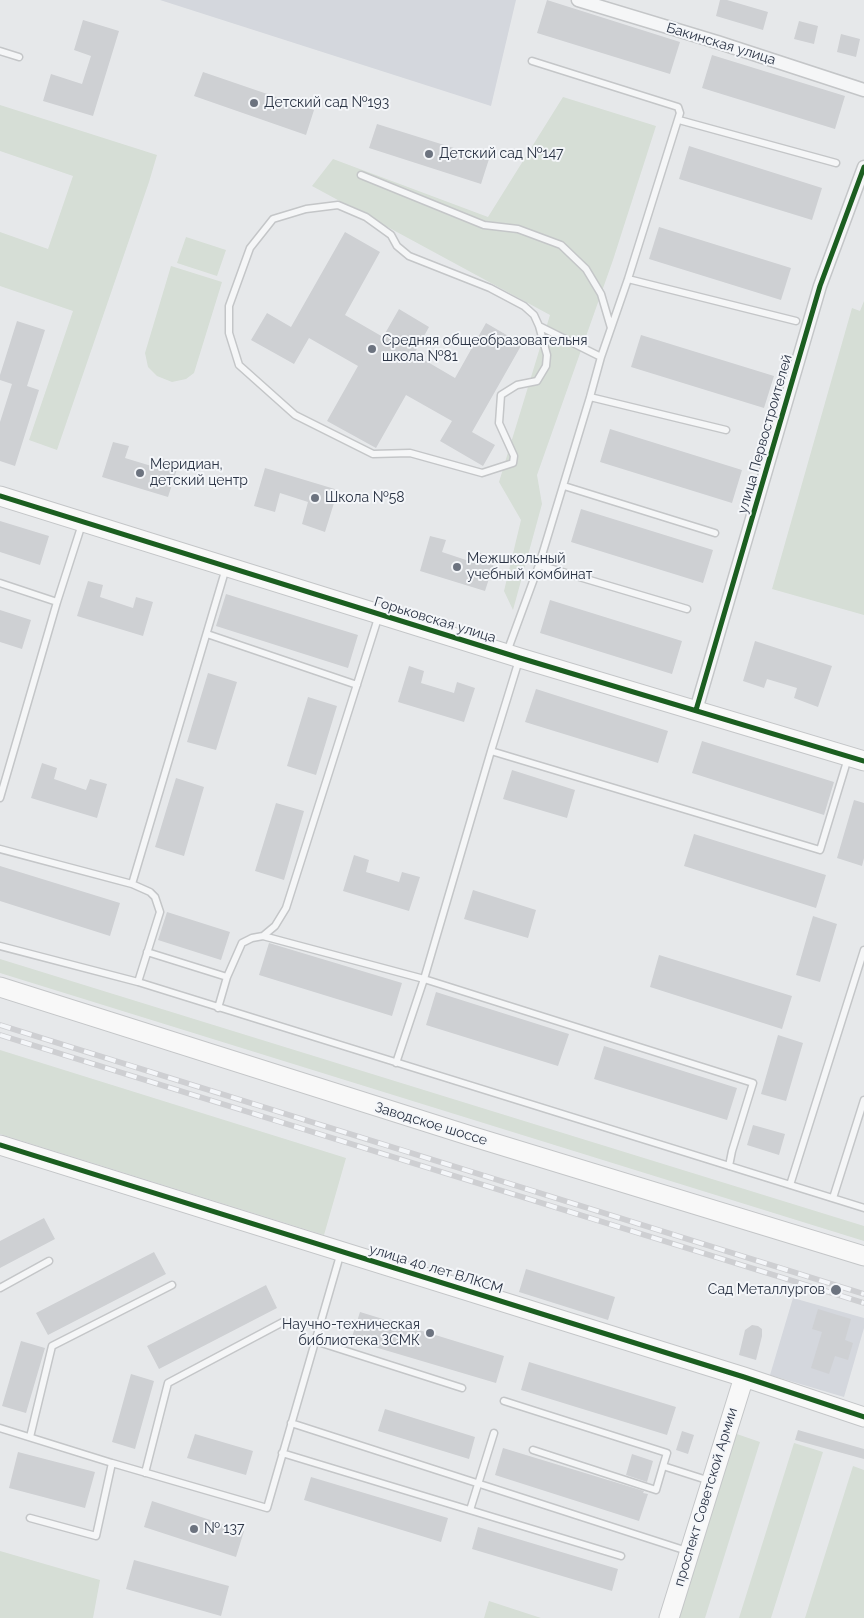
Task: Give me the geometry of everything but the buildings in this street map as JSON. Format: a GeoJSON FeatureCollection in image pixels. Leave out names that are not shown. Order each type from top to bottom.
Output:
{"type":"FeatureCollection","features":[{"type":"Feature","properties":{"kind":"street","name":"Бакинская улица"},"geometry":{"type":"LineString","coordinates":[[578,0],[726,45],[864,90]]}},
{"type":"Feature","properties":{"kind":"street","name":"улица Первостроителей"},"geometry":{"type":"LineString","coordinates":[[696,710],[820,286],[864,167]]}},
{"type":"Feature","properties":{"kind":"street","name":"Горьковская улица"},"geometry":{"type":"LineString","coordinates":[[0,496],[513,656],[856,759]]}},
{"type":"Feature","properties":{"kind":"street","name":"Заводское шоссе"},"geometry":{"type":"LineString","coordinates":[[0,987],[474,1137],[864,1256]]}},
{"type":"Feature","properties":{"kind":"street","name":"улица 40 лет ВЛКСМ"},"geometry":{"type":"LineString","coordinates":[[0,1145],[744,1377],[864,1417]]}},
{"type":"Feature","properties":{"kind":"street","name":"проспект Советской Армии"},"geometry":{"type":"LineString","coordinates":[[669,1618],[744,1377]]}},
{"type":"Feature","properties":{"kind":"lane"},"geometry":{"type":"LineString","coordinates":[[0,51],[19,57]]}},
{"type":"Feature","properties":{"kind":"lane"},"geometry":{"type":"LineString","coordinates":[[396,1063],[424,979],[491,751],[513,656],[539,564],[564,486],[601,357],[628,279],[680,113],[678,107],[532,61]]}},
{"type":"Feature","properties":{"kind":"lane"},"geometry":{"type":"LineString","coordinates":[[679,120],[836,162]]}},
{"type":"Feature","properties":{"kind":"lane"},"geometry":{"type":"LineString","coordinates":[[360,175],[484,225],[518,229],[560,245],[586,269],[601,294],[611,328]]}},
{"type":"Feature","properties":{"kind":"lane"},"geometry":{"type":"LineString","coordinates":[[539,326],[547,355],[546,366],[537,380],[517,385],[501,395],[499,424],[514,456],[513,463],[482,473],[410,453],[373,454],[295,415],[239,365],[229,333],[229,306],[250,248],[273,219],[306,209],[338,205],[366,218],[391,234],[397,246],[409,256],[490,288],[524,306],[534,315],[539,326],[601,357]]}},
{"type":"Feature","properties":{"kind":"lane"},"geometry":{"type":"LineString","coordinates":[[628,279],[796,321]]}},
{"type":"Feature","properties":{"kind":"lane"},"geometry":{"type":"LineString","coordinates":[[590,398],[726,430]]}},
{"type":"Feature","properties":{"kind":"lane"},"geometry":{"type":"LineString","coordinates":[[564,486],[715,533]]}},
{"type":"Feature","properties":{"kind":"lane"},"geometry":{"type":"LineString","coordinates":[[0,798],[56,602],[84,521]]}},
{"type":"Feature","properties":{"kind":"lane"},"geometry":{"type":"LineString","coordinates":[[539,564],[687,609]]}},
{"type":"Feature","properties":{"kind":"lane"},"geometry":{"type":"LineString","coordinates":[[132,884],[226,566]]}},
{"type":"Feature","properties":{"kind":"lane"},"geometry":{"type":"LineString","coordinates":[[0,583],[56,602]]}},
{"type":"Feature","properties":{"kind":"lane"},"geometry":{"type":"LineString","coordinates":[[263,936],[275,926],[286,908],[380,614]]}},
{"type":"Feature","properties":{"kind":"lane"},"geometry":{"type":"LineString","coordinates":[[207,634],[357,685]]}},
{"type":"Feature","properties":{"kind":"lane"},"geometry":{"type":"LineString","coordinates":[[491,751],[820,850],[856,759]]}},
{"type":"Feature","properties":{"kind":"lane"},"geometry":{"type":"LineString","coordinates":[[0,848],[132,884],[150,892],[155,897],[160,912],[138,982]]}},
{"type":"Feature","properties":{"kind":"lane"},"geometry":{"type":"LineString","coordinates":[[218,1008],[227,977],[242,943],[252,938],[263,936],[424,979],[753,1083],[729,1166]]}},
{"type":"Feature","properties":{"kind":"lane"},"geometry":{"type":"LineString","coordinates":[[0,946],[138,982],[864,1208]]}},
{"type":"Feature","properties":{"kind":"lane"},"geometry":{"type":"LineString","coordinates":[[790,1185],[864,950]]}},
{"type":"Feature","properties":{"kind":"lane"},"geometry":{"type":"LineString","coordinates":[[147,952],[227,977]]}},
{"type":"Feature","properties":{"kind":"lane"},"geometry":{"type":"LineString","coordinates":[[833,1198],[864,1100]]}},
{"type":"Feature","properties":{"kind":"lane"},"geometry":{"type":"LineString","coordinates":[[0,1428],[267,1508],[341,1251]]}},
{"type":"Feature","properties":{"kind":"lane"},"geometry":{"type":"LineString","coordinates":[[0,1288],[49,1261]]}},
{"type":"Feature","properties":{"kind":"lane"},"geometry":{"type":"LineString","coordinates":[[30,1437],[52,1346],[172,1285]]}},
{"type":"Feature","properties":{"kind":"lane"},"geometry":{"type":"LineString","coordinates":[[145,1473],[168,1383],[283,1322]]}},
{"type":"Feature","properties":{"kind":"lane"},"geometry":{"type":"LineString","coordinates":[[315,1341],[462,1388]]}},
{"type":"Feature","properties":{"kind":"lane"},"geometry":{"type":"LineString","coordinates":[[504,1401],[668,1453],[656,1490],[533,1450]]}},
{"type":"Feature","properties":{"kind":"lane"},"geometry":{"type":"LineString","coordinates":[[291,1423],[689,1552]]}},
{"type":"Feature","properties":{"kind":"lane"},"geometry":{"type":"LineString","coordinates":[[470,1510],[494,1433]]}},
{"type":"Feature","properties":{"kind":"lane"},"geometry":{"type":"LineString","coordinates":[[282,1453],[621,1556]]}},
{"type":"Feature","properties":{"kind":"lane"},"geometry":{"type":"LineString","coordinates":[[30,1518],[96,1536],[112,1463]]}},
{"type":"Feature","properties":{"kind":"lane"},"geometry":{"type":"LineString","coordinates":[[663,1466],[712,1481]]}},
{"type":"Feature","properties":{"kind":"shaded area"},"geometry":{"type":"Polygon","coordinates":[[[160,0],[516,0],[491,106],[160,0]]]}},
{"type":"Feature","properties":{"kind":"shaded area"},"geometry":{"type":"Polygon","coordinates":[[[563,97],[656,126],[613,260],[537,475],[542,504],[513,610],[504,591],[521,520],[499,482],[550,315],[312,186],[333,159],[488,217],[563,97]]]}},
{"type":"Feature","properties":{"kind":"shaded area"},"geometry":{"type":"Polygon","coordinates":[[[0,105],[157,155],[57,450],[29,440],[73,311],[0,286],[0,232],[48,249],[73,176],[0,151],[0,105]]]}},
{"type":"Feature","properties":{"kind":"shaded area"},"geometry":{"type":"Polygon","coordinates":[[[186,237],[226,250],[217,276],[177,263],[186,237]]]}},
{"type":"Feature","properties":{"kind":"shaded area"},"geometry":{"type":"Polygon","coordinates":[[[171,266],[222,282],[194,373],[186,379],[172,382],[157,376],[148,367],[145,353],[171,266]]]}},
{"type":"Feature","properties":{"kind":"shaded area"},"geometry":{"type":"Polygon","coordinates":[[[864,301],[864,615],[772,589],[852,308],[860,311],[864,301]]]}},
{"type":"Feature","properties":{"kind":"shaded area"},"geometry":{"type":"Polygon","coordinates":[[[0,959],[864,1226],[864,1241],[0,973],[0,959]]]}},
{"type":"Feature","properties":{"kind":"shaded area"},"geometry":{"type":"Polygon","coordinates":[[[0,1050],[346,1158],[324,1235],[0,1134],[0,1050]]]}},
{"type":"Feature","properties":{"kind":"shaded area"},"geometry":{"type":"Polygon","coordinates":[[[793,1298],[864,1318],[864,1328],[844,1397],[770,1375],[793,1298]]]}},
{"type":"Feature","properties":{"kind":"shaded area"},"geometry":{"type":"Polygon","coordinates":[[[731,1432],[760,1442],[705,1618],[673,1618],[731,1432]]]}},
{"type":"Feature","properties":{"kind":"shaded area"},"geometry":{"type":"Polygon","coordinates":[[[794,1443],[823,1452],[771,1618],[739,1618],[794,1443]]]}},
{"type":"Feature","properties":{"kind":"shaded area"},"geometry":{"type":"Polygon","coordinates":[[[853,1466],[864,1470],[864,1618],[805,1618],[853,1466]]]}},
{"type":"Feature","properties":{"kind":"shaded area"},"geometry":{"type":"Polygon","coordinates":[[[0,1551],[100,1580],[93,1618],[0,1618],[0,1551]]]}},
{"type":"Feature","properties":{"kind":"shaded area"},"geometry":{"type":"Polygon","coordinates":[[[489,1601],[541,1618],[484,1618],[489,1601]]]}},
{"type":"Feature","properties":{"kind":"railway"},"geometry":{"type":"LineString","coordinates":[[0,1025],[864,1294]]}},
{"type":"Feature","properties":{"kind":"railway"},"geometry":{"type":"LineString","coordinates":[[0,1035],[864,1303]]}},
{"type":"Feature","properties":{"kind":"cycle path"},"geometry":{"type":"LineString","coordinates":[[696,710],[820,286],[864,167]]}},
{"type":"Feature","properties":{"kind":"cycle path"},"geometry":{"type":"LineString","coordinates":[[0,496],[520,658],[864,761]]}},
{"type":"Feature","properties":{"kind":"cycle path"},"geometry":{"type":"LineString","coordinates":[[0,1145],[744,1377],[864,1417]]}},
{"type":"Feature","properties":{"kind":"place","name":"Детский сад №193"},"geometry":{"type":"Point","coordinates":[254,103]}},
{"type":"Feature","properties":{"kind":"place","name":"Детский сад №147"},"geometry":{"type":"Point","coordinates":[429,154]}},
{"type":"Feature","properties":{"kind":"place","name":"Средняя общеобразовательня школа №81"},"geometry":{"type":"Point","coordinates":[372,349]}},
{"type":"Feature","properties":{"kind":"place","name":"Меридиан, детский центр"},"geometry":{"type":"Point","coordinates":[140,473]}},
{"type":"Feature","properties":{"kind":"place","name":"Школа №58"},"geometry":{"type":"Point","coordinates":[315,498]}},
{"type":"Feature","properties":{"kind":"place","name":"Межшкольный учебный комбинат"},"geometry":{"type":"Point","coordinates":[457,567]}},
{"type":"Feature","properties":{"kind":"place","name":"Сад Металлургов"},"geometry":{"type":"Point","coordinates":[836,1290]}},
{"type":"Feature","properties":{"kind":"place","name":"Научно-техническая библиотека ЗСМК"},"geometry":{"type":"Point","coordinates":[430,1333]}},
{"type":"Feature","properties":{"kind":"place","name":"№ 137"},"geometry":{"type":"Point","coordinates":[194,1529]}}]}
